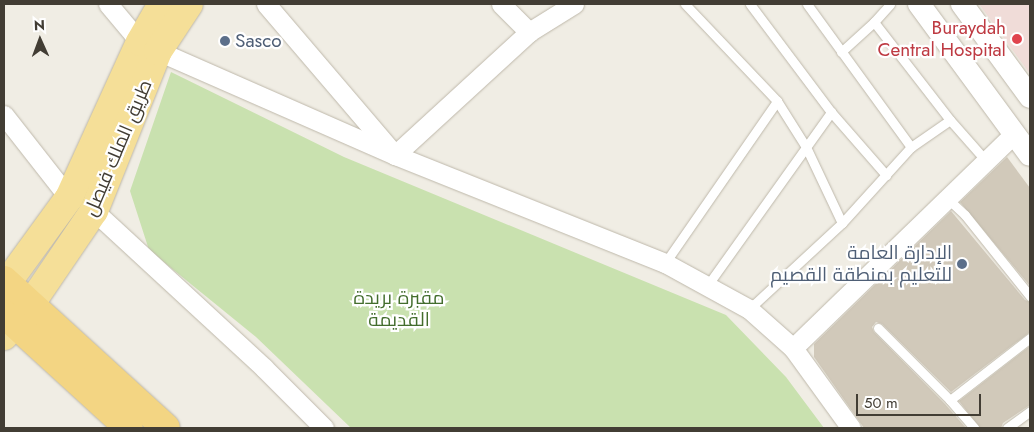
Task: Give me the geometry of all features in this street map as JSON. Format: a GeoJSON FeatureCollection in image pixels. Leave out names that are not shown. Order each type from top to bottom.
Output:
{"type":"FeatureCollection","features":[{"type":"Feature","properties":{"kind":"highway"},"geometry":{"type":"LineString","coordinates":[[5,283],[13,320],[128,428]]}},
{"type":"Feature","properties":{"kind":"highway"},"geometry":{"type":"LineString","coordinates":[[13,320],[166,428]]}},
{"type":"Feature","properties":{"kind":"main road","name":"طريق الملك فيصل"},"geometry":{"type":"LineString","coordinates":[[13,320],[94,212],[162,4]]}},
{"type":"Feature","properties":{"kind":"main road","name":"طريق الملك فيصل"},"geometry":{"type":"LineString","coordinates":[[5,283],[70,198],[149,46],[189,4]]}},
{"type":"Feature","properties":{"kind":"street"},"geometry":{"type":"LineString","coordinates":[[108,4],[149,46],[395,155],[664,263],[749,309],[793,348],[851,428]]}},
{"type":"Feature","properties":{"kind":"street"},"geometry":{"type":"LineString","coordinates":[[266,4],[395,155]]}},
{"type":"Feature","properties":{"kind":"street"},"geometry":{"type":"LineString","coordinates":[[501,4],[529,32]]}},
{"type":"Feature","properties":{"kind":"street"},"geometry":{"type":"LineString","coordinates":[[395,155],[529,32],[574,4]]}},
{"type":"Feature","properties":{"kind":"street"},"geometry":{"type":"LineString","coordinates":[[919,4],[1030,155]]}},
{"type":"Feature","properties":{"kind":"street"},"geometry":{"type":"LineString","coordinates":[[962,4],[1030,97]]}},
{"type":"Feature","properties":{"kind":"street"},"geometry":{"type":"LineString","coordinates":[[4,114],[70,198]]}},
{"type":"Feature","properties":{"kind":"street"},"geometry":{"type":"LineString","coordinates":[[793,348],[1014,134]]}},
{"type":"Feature","properties":{"kind":"street"},"geometry":{"type":"LineString","coordinates":[[94,212],[257,362],[324,428]]}},
{"type":"Feature","properties":{"kind":"lane"},"geometry":{"type":"LineString","coordinates":[[685,4],[777,101],[806,147],[842,223]]}},
{"type":"Feature","properties":{"kind":"lane"},"geometry":{"type":"LineString","coordinates":[[750,4],[831,112],[886,175]]}},
{"type":"Feature","properties":{"kind":"lane"},"geometry":{"type":"LineString","coordinates":[[807,4],[912,147]]}},
{"type":"Feature","properties":{"kind":"lane"},"geometry":{"type":"LineString","coordinates":[[841,52],[874,22],[890,4]]}},
{"type":"Feature","properties":{"kind":"lane"},"geometry":{"type":"LineString","coordinates":[[874,22],[950,120],[986,162]]}},
{"type":"Feature","properties":{"kind":"lane"},"geometry":{"type":"LineString","coordinates":[[664,263],[777,101]]}},
{"type":"Feature","properties":{"kind":"lane"},"geometry":{"type":"LineString","coordinates":[[706,286],[831,112]]}},
{"type":"Feature","properties":{"kind":"lane"},"geometry":{"type":"LineString","coordinates":[[749,309],[842,223],[912,147],[950,120]]}},
{"type":"Feature","properties":{"kind":"lane"},"geometry":{"type":"LineString","coordinates":[[948,199],[965,215],[1030,296]]}},
{"type":"Feature","properties":{"kind":"lane"},"geometry":{"type":"LineString","coordinates":[[878,328],[950,400],[974,428]]}},
{"type":"Feature","properties":{"kind":"lane"},"geometry":{"type":"LineString","coordinates":[[950,400],[1030,338]]}},
{"type":"Feature","properties":{"kind":"lane"},"geometry":{"type":"LineString","coordinates":[[1007,428],[1030,410]]}},
{"type":"Feature","properties":{"kind":"shaded area","name":"Buraydah Central Hospital"},"geometry":{"type":"Polygon","coordinates":[[[979,4],[1030,4],[1030,74],[979,4]]]}},
{"type":"Feature","properties":{"kind":"green space","name":"مقبرة بريدة القديمة"},"geometry":{"type":"Polygon","coordinates":[[[171,72],[344,157],[726,315],[786,377],[824,428],[351,428],[256,337],[149,250],[130,191],[171,72]]]}},
{"type":"Feature","properties":{"kind":"building"},"geometry":{"type":"Polygon","coordinates":[[[1007,157],[1030,188],[1030,286],[960,202],[1007,157]]]}},
{"type":"Feature","properties":{"kind":"building","name":"الإدارة العامة للتعليم بمنطقة القصيم"},"geometry":{"type":"Polygon","coordinates":[[[951,211],[1025,300],[1030,302],[1030,332],[951,392],[882,324],[876,322],[872,327],[874,332],[966,428],[864,428],[814,357],[814,344],[951,211]]]}},
{"type":"Feature","properties":{"kind":"building"},"geometry":{"type":"Polygon","coordinates":[[[1030,346],[1030,405],[1003,423],[1001,428],[980,428],[959,401],[1030,346]]]}},
{"type":"Feature","properties":{"kind":"place","name":"Buraydah Central Hospital"},"geometry":{"type":"Point","coordinates":[1017,39]}},
{"type":"Feature","properties":{"kind":"place","name":"Sasco"},"geometry":{"type":"Point","coordinates":[225,41]}},
{"type":"Feature","properties":{"kind":"place","name":"الإدارة العامة للتعليم بمنطقة القصيم"},"geometry":{"type":"Point","coordinates":[962,264]}}]}
